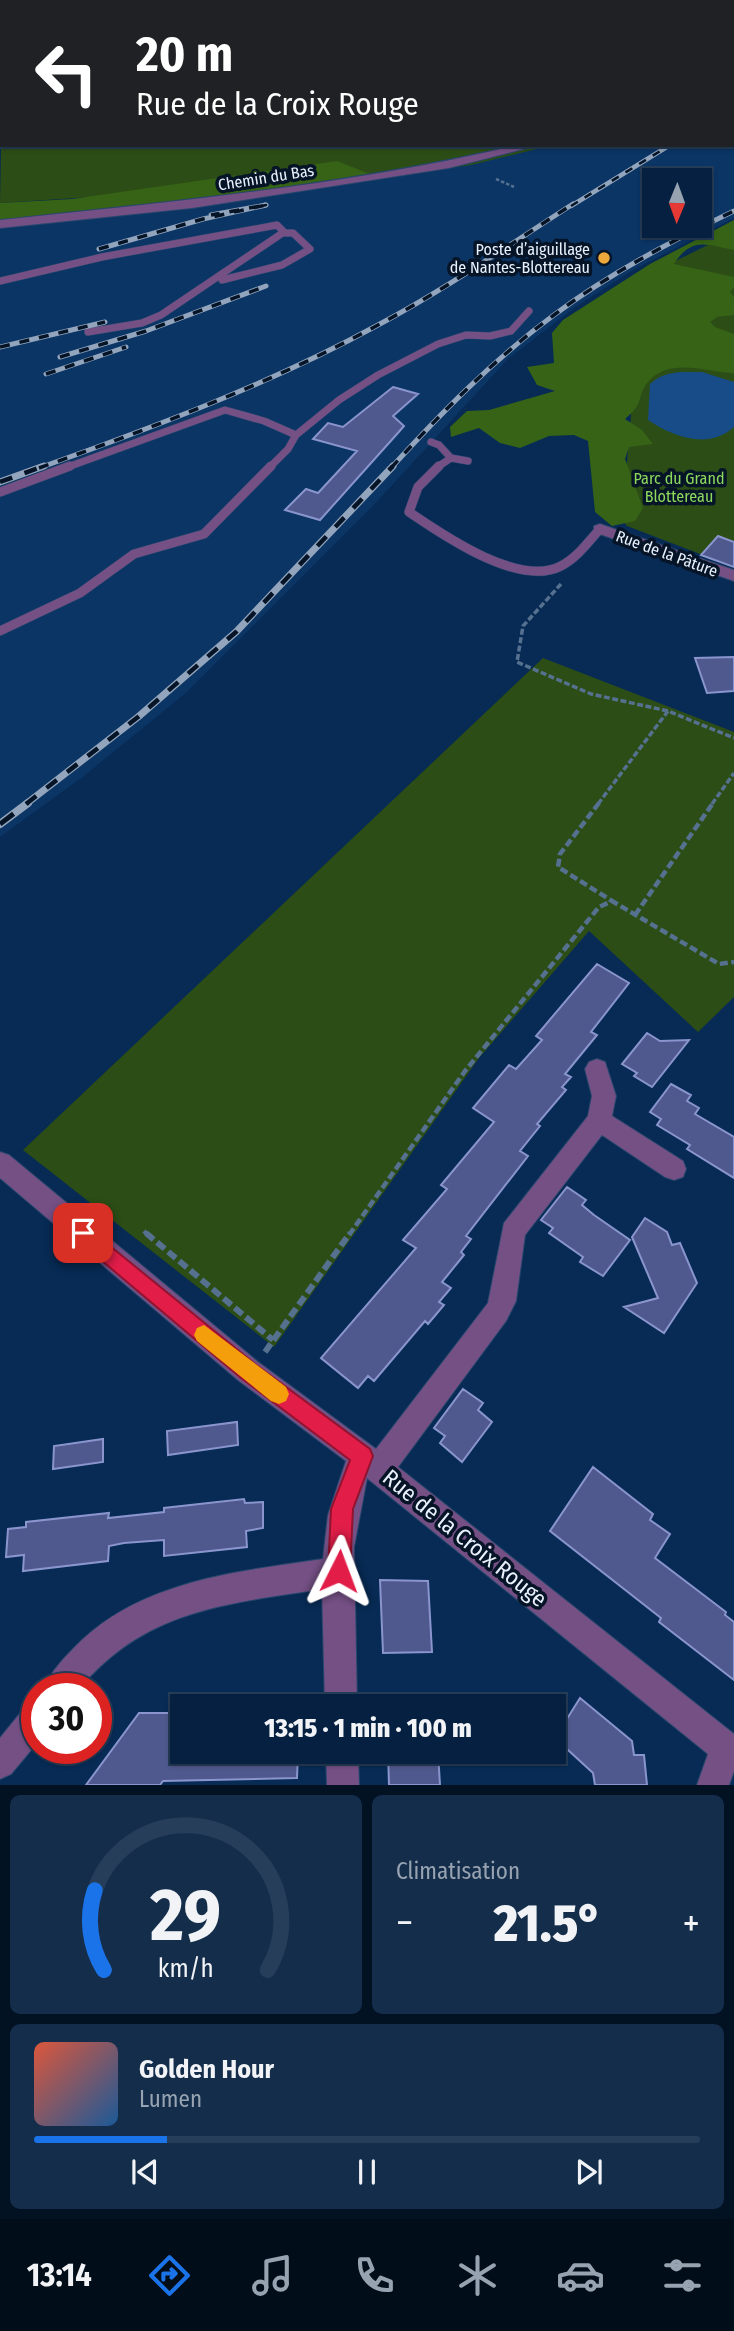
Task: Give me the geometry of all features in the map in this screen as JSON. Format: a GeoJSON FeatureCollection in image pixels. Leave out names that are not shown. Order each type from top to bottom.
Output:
{"type":"FeatureCollection","features":[{"type":"Feature","properties":{"kind":"street","name":"Chemin du Bas"},"geometry":{"type":"LineString","coordinates":[[0,224],[192,204],[449,165],[526,147]]}},
{"type":"Feature","properties":{"kind":"street","name":"Rue de la Pâture"},"geometry":{"type":"LineString","coordinates":[[600,529],[734,576]]}},
{"type":"Feature","properties":{"kind":"street"},"geometry":{"type":"LineString","coordinates":[[341,1694],[339,1571],[342,1509],[370,1463],[497,1312],[502,1301],[513,1230],[599,1120],[604,1097],[597,1069]]}},
{"type":"Feature","properties":{"kind":"street"},"geometry":{"type":"LineString","coordinates":[[599,1120],[674,1169]]}},
{"type":"Feature","properties":{"kind":"street","name":"Rue de la Croix Rouge"},"geometry":{"type":"LineString","coordinates":[[0,1163],[248,1371],[370,1463],[730,1751]]}},
{"type":"Feature","properties":{"kind":"street"},"geometry":{"type":"LineString","coordinates":[[74,1673],[108,1637],[161,1607],[221,1592],[339,1571]]}},
{"type":"Feature","properties":{"kind":"street"},"geometry":{"type":"LineString","coordinates":[[0,1763],[21,1737]]}},
{"type":"Feature","properties":{"kind":"street"},"geometry":{"type":"LineString","coordinates":[[713,1785],[730,1751]]}},
{"type":"Feature","properties":{"kind":"street"},"geometry":{"type":"LineString","coordinates":[[342,1764],[342,1785]]}},
{"type":"Feature","properties":{"kind":"lane"},"geometry":{"type":"LineString","coordinates":[[0,281],[103,257],[277,225],[284,233]]}},
{"type":"Feature","properties":{"kind":"lane"},"geometry":{"type":"LineString","coordinates":[[88,332],[153,319],[284,233],[293,233],[310,249],[301,256],[265,269],[212,282]]}},
{"type":"Feature","properties":{"kind":"lane"},"geometry":{"type":"LineString","coordinates":[[0,631],[80,593],[134,554],[204,534],[288,449],[296,435],[339,400],[378,375],[438,344],[466,335],[490,336],[511,331],[529,311]]}},
{"type":"Feature","properties":{"kind":"lane"},"geometry":{"type":"LineString","coordinates":[[0,492],[225,410],[264,421],[296,435]]}},
{"type":"Feature","properties":{"kind":"lane"},"geometry":{"type":"LineString","coordinates":[[431,442],[439,444],[451,458],[468,461]]}},
{"type":"Feature","properties":{"kind":"lane"},"geometry":{"type":"LineString","coordinates":[[451,458],[436,468],[411,493],[409,512],[438,531],[495,560],[532,573],[556,568],[600,529]]}},
{"type":"Feature","properties":{"kind":"path"},"geometry":{"type":"LineString","coordinates":[[496,179],[514,187]]}},
{"type":"Feature","properties":{"kind":"path"},"geometry":{"type":"LineString","coordinates":[[556,568],[563,582],[522,623],[516,639],[517,662],[591,694],[668,711],[734,737]]}},
{"type":"Feature","properties":{"kind":"path"},"geometry":{"type":"LineString","coordinates":[[668,711],[560,854],[558,867],[719,964],[734,962]]}},
{"type":"Feature","properties":{"kind":"path"},"geometry":{"type":"LineString","coordinates":[[635,915],[734,773]]}},
{"type":"Feature","properties":{"kind":"path"},"geometry":{"type":"LineString","coordinates":[[248,1371],[465,1071],[598,907],[612,901]]}},
{"type":"Feature","properties":{"kind":"path"},"geometry":{"type":"LineString","coordinates":[[144,1231],[273,1340]]}},
{"type":"Feature","properties":{"kind":"shaded area"},"geometry":{"type":"Polygon","coordinates":[[[544,147],[734,147],[734,218],[712,229],[712,168],[642,168],[642,238],[695,238],[633,270],[574,308],[508,359],[371,508],[187,692],[84,776],[0,837],[0,227],[181,209],[443,170],[544,147]]]}},
{"type":"Feature","properties":{"kind":"shaded area"},"geometry":{"type":"Polygon","coordinates":[[[702,372],[734,382],[734,427],[714,438],[702,439],[668,432],[648,420],[650,384],[668,374],[702,372]]]}},
{"type":"Feature","properties":{"kind":"green space"},"geometry":{"type":"Polygon","coordinates":[[[1,147],[545,147],[471,165],[380,178],[0,203],[1,147]]]}},
{"type":"Feature","properties":{"kind":"green space"},"geometry":{"type":"Polygon","coordinates":[[[337,161],[380,178],[181,209],[0,227],[0,203],[72,199],[337,161]]]}},
{"type":"Feature","properties":{"kind":"green space"},"geometry":{"type":"Polygon","coordinates":[[[734,220],[734,250],[708,245],[694,246],[687,249],[674,264],[734,277],[734,287],[730,292],[734,297],[734,315],[717,317],[710,322],[715,327],[734,334],[734,373],[678,368],[657,374],[644,387],[638,404],[625,419],[642,430],[653,444],[629,447],[625,459],[643,508],[635,521],[612,526],[595,512],[588,441],[574,435],[549,436],[520,448],[500,443],[479,428],[451,437],[450,427],[467,411],[489,410],[555,391],[537,385],[527,367],[554,363],[552,333],[563,320],[650,264],[700,238],[712,238],[712,232],[734,220]]]}},
{"type":"Feature","properties":{"kind":"green space","name":"Parc du Grand Blottereau"},"geometry":{"type":"Polygon","coordinates":[[[734,232],[734,567],[627,526],[622,520],[643,277],[734,232]]]}},
{"type":"Feature","properties":{"kind":"green space"},"geometry":{"type":"Polygon","coordinates":[[[543,658],[734,732],[734,997],[698,1032],[589,931],[479,1058],[274,1347],[23,1150],[543,658]]]}},
{"type":"Feature","properties":{"kind":"building"},"geometry":{"type":"Polygon","coordinates":[[[393,387],[418,394],[393,416],[404,426],[397,434],[320,520],[285,510],[306,489],[318,493],[357,451],[313,439],[328,423],[343,427],[393,387]]]}},
{"type":"Feature","properties":{"kind":"building"},"geometry":{"type":"Polygon","coordinates":[[[718,536],[734,542],[734,567],[701,555],[718,536]]]}},
{"type":"Feature","properties":{"kind":"building"},"geometry":{"type":"Polygon","coordinates":[[[734,657],[734,691],[707,693],[695,658],[734,657]]]}},
{"type":"Feature","properties":{"kind":"building"},"geometry":{"type":"Polygon","coordinates":[[[597,964],[629,983],[591,1032],[597,1035],[565,1074],[571,1077],[562,1087],[566,1090],[537,1124],[540,1126],[520,1151],[528,1156],[466,1236],[471,1239],[461,1252],[464,1255],[442,1282],[451,1288],[439,1302],[444,1305],[428,1324],[425,1321],[374,1381],[368,1376],[358,1388],[321,1358],[416,1248],[403,1240],[447,1189],[441,1185],[494,1122],[473,1108],[509,1065],[516,1069],[542,1040],[536,1036],[597,964]]]}},
{"type":"Feature","properties":{"kind":"building"},"geometry":{"type":"Polygon","coordinates":[[[647,1033],[660,1041],[689,1040],[652,1087],[634,1076],[637,1073],[622,1064],[647,1033]]]}},
{"type":"Feature","properties":{"kind":"building"},"geometry":{"type":"Polygon","coordinates":[[[671,1084],[691,1095],[687,1101],[699,1108],[695,1114],[734,1137],[734,1178],[687,1149],[690,1145],[657,1125],[661,1119],[650,1112],[671,1084]]]}},
{"type":"Feature","properties":{"kind":"building"},"geometry":{"type":"Polygon","coordinates":[[[567,1187],[586,1200],[582,1205],[630,1240],[603,1276],[580,1262],[583,1257],[549,1233],[553,1228],[541,1220],[567,1187]]]}},
{"type":"Feature","properties":{"kind":"building"},"geometry":{"type":"Polygon","coordinates":[[[645,1218],[667,1232],[672,1245],[680,1243],[697,1283],[664,1333],[624,1307],[658,1298],[632,1237],[645,1218]]]}},
{"type":"Feature","properties":{"kind":"building"},"geometry":{"type":"Polygon","coordinates":[[[463,1389],[483,1403],[478,1410],[492,1422],[462,1462],[440,1443],[445,1436],[434,1428],[463,1389]]]}},
{"type":"Feature","properties":{"kind":"building"},"geometry":{"type":"Polygon","coordinates":[[[237,1422],[238,1445],[168,1455],[167,1431],[237,1422]]]}},
{"type":"Feature","properties":{"kind":"building"},"geometry":{"type":"Polygon","coordinates":[[[103,1439],[103,1462],[53,1469],[54,1446],[103,1439]]]}},
{"type":"Feature","properties":{"kind":"building"},"geometry":{"type":"Polygon","coordinates":[[[593,1467],[653,1514],[650,1520],[670,1534],[655,1558],[726,1612],[725,1615],[734,1622],[734,1680],[659,1622],[661,1618],[550,1531],[593,1467]]]}},
{"type":"Feature","properties":{"kind":"building"},"geometry":{"type":"Polygon","coordinates":[[[244,1499],[245,1503],[263,1502],[263,1528],[246,1531],[247,1547],[164,1556],[164,1540],[124,1543],[109,1546],[108,1561],[23,1571],[24,1555],[6,1557],[8,1529],[26,1527],[26,1522],[109,1513],[108,1518],[164,1512],[164,1508],[244,1499]]]}},
{"type":"Feature","properties":{"kind":"building"},"geometry":{"type":"Polygon","coordinates":[[[380,1580],[428,1581],[432,1652],[383,1653],[380,1580]]]}},
{"type":"Feature","properties":{"kind":"building"},"geometry":{"type":"Polygon","coordinates":[[[580,1698],[632,1741],[634,1755],[644,1755],[647,1785],[595,1785],[593,1773],[566,1748],[566,1720],[580,1698]]]}},
{"type":"Feature","properties":{"kind":"building"},"geometry":{"type":"Polygon","coordinates":[[[139,1713],[170,1713],[170,1764],[298,1764],[297,1778],[163,1781],[160,1785],[86,1785],[101,1764],[112,1764],[112,1750],[139,1713]]]}},
{"type":"Feature","properties":{"kind":"building"},"geometry":{"type":"Polygon","coordinates":[[[388,1764],[439,1764],[440,1785],[389,1785],[388,1764]]]}},
{"type":"Feature","properties":{"kind":"railway"},"geometry":{"type":"LineString","coordinates":[[571,206],[667,147]]}},
{"type":"Feature","properties":{"kind":"railway"},"geometry":{"type":"LineString","coordinates":[[39,468],[211,403],[337,346],[428,297],[573,204]]}},
{"type":"Feature","properties":{"kind":"railway"},"geometry":{"type":"LineString","coordinates":[[99,249],[203,219],[266,205]]}},
{"type":"Feature","properties":{"kind":"railway"},"geometry":{"type":"LineString","coordinates":[[211,215],[266,205]]}},
{"type":"Feature","properties":{"kind":"railway"},"geometry":{"type":"LineString","coordinates":[[262,206],[266,205]]}},
{"type":"Feature","properties":{"kind":"railway"},"geometry":{"type":"LineString","coordinates":[[391,468],[469,387],[554,315],[642,258],[734,211]]}},
{"type":"Feature","properties":{"kind":"railway"},"geometry":{"type":"LineString","coordinates":[[60,357],[146,331],[266,286]]}},
{"type":"Feature","properties":{"kind":"railway"},"geometry":{"type":"LineString","coordinates":[[0,347],[105,322]]}},
{"type":"Feature","properties":{"kind":"railway"},"geometry":{"type":"LineString","coordinates":[[46,374],[126,347]]}},
{"type":"Feature","properties":{"kind":"railway"},"geometry":{"type":"LineString","coordinates":[[0,482],[44,466]]}},
{"type":"Feature","properties":{"kind":"railway"},"geometry":{"type":"LineString","coordinates":[[26,804],[138,717],[236,632],[393,466]]}},
{"type":"Feature","properties":{"kind":"railway"},"geometry":{"type":"LineString","coordinates":[[0,824],[28,803]]}},
{"type":"Feature","properties":{"kind":"slow traffic"},"geometry":{"type":"LineString","coordinates":[[204,1335],[279,1394]]}},
{"type":"Feature","properties":{"kind":"place","name":"Poste d’aiguillage de Nantes-Blottereau"},"geometry":{"type":"Point","coordinates":[604,258]}},
{"type":"Feature","properties":{"kind":"route"},"geometry":{"type":"LineString","coordinates":[[83,1233],[248,1371],[362,1456],[342,1509],[339,1571]]}}]}
